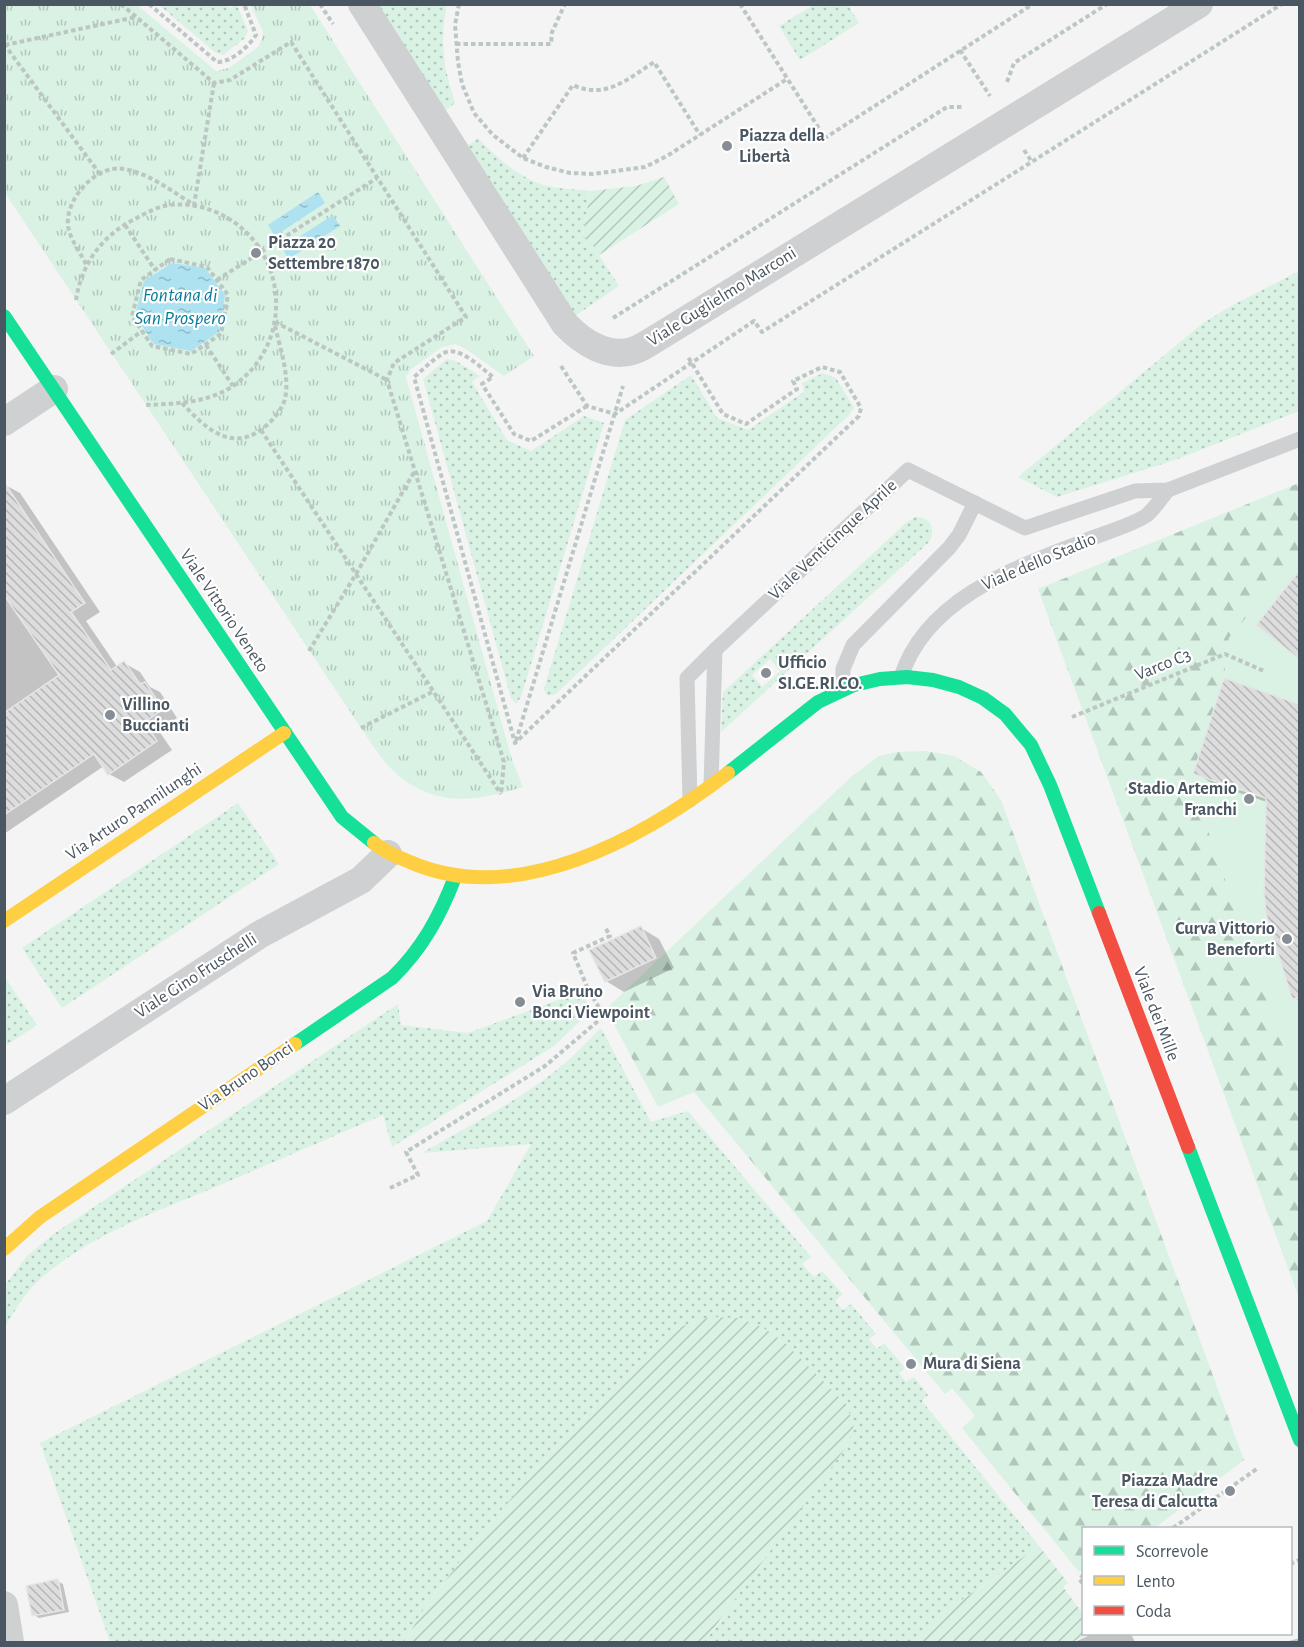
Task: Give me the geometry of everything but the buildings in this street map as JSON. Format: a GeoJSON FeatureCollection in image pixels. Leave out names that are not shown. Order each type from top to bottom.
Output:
{"type":"FeatureCollection","features":[{"type":"Feature","properties":{"kind":"street","name":"Viale Guglielmo Marconi"},"geometry":{"type":"LineString","coordinates":[[362,4],[565,324],[588,344],[619,353],[633,351],[671,329],[1199,4]]}},
{"type":"Feature","properties":{"kind":"street","name":"Viale Vittorio Veneto"},"geometry":{"type":"LineString","coordinates":[[4,316],[342,817],[364,838],[388,855],[419,868],[455,878]]}},
{"type":"Feature","properties":{"kind":"street"},"geometry":{"type":"LineString","coordinates":[[4,422],[54,389]]}},
{"type":"Feature","properties":{"kind":"street"},"geometry":{"type":"LineString","coordinates":[[455,878],[515,875],[578,860],[640,833],[711,787],[818,703],[842,690],[872,680],[901,677]]}},
{"type":"Feature","properties":{"kind":"street","name":"Viale dei Mille"},"geometry":{"type":"LineString","coordinates":[[901,677],[933,680],[973,692],[1006,715],[1022,732],[1035,752],[1050,785],[1299,1440]]}},
{"type":"Feature","properties":{"kind":"street","name":"Via Arturo Pannilunghi"},"geometry":{"type":"LineString","coordinates":[[4,921],[284,733]]}},
{"type":"Feature","properties":{"kind":"street","name":"Viale Gino Fruschelli"},"geometry":{"type":"LineString","coordinates":[[4,1101],[259,935],[361,880],[388,855]]}},
{"type":"Feature","properties":{"kind":"street","name":"Via Bruno Bonci"},"geometry":{"type":"LineString","coordinates":[[4,1249],[40,1217],[392,978],[415,955],[433,929],[455,878]]}},
{"type":"Feature","properties":{"kind":"street"},"geometry":{"type":"LineString","coordinates":[[4,1605],[9,1642]]}},
{"type":"Feature","properties":{"kind":"lane","name":"Viale dello Stadio"},"geometry":{"type":"LineString","coordinates":[[1025,528],[1135,491],[1168,490],[1299,439]]}},
{"type":"Feature","properties":{"kind":"lane","name":"Viale Venticinque Aprile"},"geometry":{"type":"LineString","coordinates":[[690,801],[687,678],[908,470],[1025,528]]}},
{"type":"Feature","properties":{"kind":"lane","name":"Viale dello Stadio"},"geometry":{"type":"LineString","coordinates":[[901,677],[912,649],[949,610],[978,587],[1018,567],[1145,516],[1168,490]]}},
{"type":"Feature","properties":{"kind":"lane"},"geometry":{"type":"LineString","coordinates":[[842,690],[843,669],[853,645],[950,548],[975,503]]}},
{"type":"Feature","properties":{"kind":"lane"},"geometry":{"type":"LineString","coordinates":[[711,787],[715,650]]}},
{"type":"Feature","properties":{"kind":"path"},"geometry":{"type":"LineString","coordinates":[[121,4],[214,83]]}},
{"type":"Feature","properties":{"kind":"path"},"geometry":{"type":"LineString","coordinates":[[148,4],[217,62],[225,62],[250,43],[256,35],[244,4]]}},
{"type":"Feature","properties":{"kind":"path"},"geometry":{"type":"LineString","coordinates":[[459,4],[455,26],[456,44],[462,84],[474,113],[493,135],[523,158],[570,173],[593,174],[645,167],[667,156],[787,79]]}},
{"type":"Feature","properties":{"kind":"path"},"geometry":{"type":"LineString","coordinates":[[456,44],[551,44],[552,32],[565,4]]}},
{"type":"Feature","properties":{"kind":"path"},"geometry":{"type":"LineString","coordinates":[[740,4],[825,138],[1033,4]]}},
{"type":"Feature","properties":{"kind":"path"},"geometry":{"type":"LineString","coordinates":[[1004,88],[1014,63],[1107,4]]}},
{"type":"Feature","properties":{"kind":"path"},"geometry":{"type":"LineString","coordinates":[[615,414],[754,321],[762,332],[1282,4]]}},
{"type":"Feature","properties":{"kind":"path"},"geometry":{"type":"LineString","coordinates":[[99,173],[5,45],[136,17]]}},
{"type":"Feature","properties":{"kind":"path"},"geometry":{"type":"LineString","coordinates":[[214,83],[230,80],[291,42],[466,317],[394,363],[387,380],[504,762],[501,794],[261,430]]}},
{"type":"Feature","properties":{"kind":"path"},"geometry":{"type":"LineString","coordinates":[[523,158],[573,85],[595,91],[608,89],[627,80],[654,62],[700,135]]}},
{"type":"Feature","properties":{"kind":"path"},"geometry":{"type":"LineString","coordinates":[[194,205],[214,83]]}},
{"type":"Feature","properties":{"kind":"path"},"geometry":{"type":"LineString","coordinates":[[984,102],[998,93]]}},
{"type":"Feature","properties":{"kind":"path"},"geometry":{"type":"LineString","coordinates":[[565,324],[576,317],[591,324],[604,324],[947,106],[967,107]]}},
{"type":"Feature","properties":{"kind":"path"},"geometry":{"type":"LineString","coordinates":[[87,264],[71,236],[68,226],[69,213],[74,201],[99,173],[123,168],[135,172],[194,205],[237,224],[263,251],[273,277],[277,302],[275,322],[270,340],[249,372],[233,386],[220,393],[195,401],[145,405]]}},
{"type":"Feature","properties":{"kind":"path"},"geometry":{"type":"LineString","coordinates":[[217,280],[377,178]]}},
{"type":"Feature","properties":{"kind":"path"},"geometry":{"type":"LineString","coordinates":[[76,300],[78,284],[87,264],[105,241],[125,225],[157,208],[169,205],[194,205]]}},
{"type":"Feature","properties":{"kind":"path"},"geometry":{"type":"LineString","coordinates":[[125,225],[155,270]]}},
{"type":"Feature","properties":{"kind":"path"},"geometry":{"type":"LineString","coordinates":[[170,259],[207,267],[217,280],[228,295],[221,334],[191,354],[152,346],[132,316],[141,280],[170,259]]}},
{"type":"Feature","properties":{"kind":"path"},"geometry":{"type":"LineString","coordinates":[[275,322],[387,380]]}},
{"type":"Feature","properties":{"kind":"path"},"geometry":{"type":"LineString","coordinates":[[182,403],[199,421],[222,436],[234,439],[244,438],[261,430],[281,409],[285,398],[286,382],[275,322]]}},
{"type":"Feature","properties":{"kind":"path"},"geometry":{"type":"LineString","coordinates":[[516,743],[859,416],[861,408],[840,372],[822,367],[794,381],[797,389],[746,424],[723,414],[671,329]]}},
{"type":"Feature","properties":{"kind":"path"},"geometry":{"type":"LineString","coordinates":[[111,354],[142,331]]}},
{"type":"Feature","properties":{"kind":"path"},"geometry":{"type":"LineString","coordinates":[[206,345],[233,386]]}},
{"type":"Feature","properties":{"kind":"path"},"geometry":{"type":"LineString","coordinates":[[516,743],[414,377],[445,352],[453,351],[462,355],[493,377],[482,384],[514,434],[531,441],[586,406]]}},
{"type":"Feature","properties":{"kind":"path"},"geometry":{"type":"LineString","coordinates":[[516,743],[633,351]]}},
{"type":"Feature","properties":{"kind":"path"},"geometry":{"type":"LineString","coordinates":[[309,651],[415,472]]}},
{"type":"Feature","properties":{"kind":"path","name":"Varco C3"},"geometry":{"type":"LineString","coordinates":[[1072,717],[1225,654],[1264,671]]}},
{"type":"Feature","properties":{"kind":"path"},"geometry":{"type":"LineString","coordinates":[[361,728],[434,692]]}},
{"type":"Feature","properties":{"kind":"path"},"geometry":{"type":"LineString","coordinates":[[390,1188],[418,1175],[406,1152],[545,1066],[604,1016],[588,989],[573,953],[610,936],[605,927]]}},
{"type":"Feature","properties":{"kind":"path"},"geometry":{"type":"LineString","coordinates":[[1174,1527],[1258,1468]]}},
{"type":"Feature","properties":{"kind":"green space"},"geometry":{"type":"Polygon","coordinates":[[[227,4],[229,8],[237,5],[248,31],[245,38],[223,55],[216,53],[159,5],[227,4]]]}},
{"type":"Feature","properties":{"kind":"green space"},"geometry":{"type":"Polygon","coordinates":[[[815,4],[848,5],[859,23],[800,60],[779,26],[815,4]]]}},
{"type":"Feature","properties":{"kind":"green space"},"geometry":{"type":"Polygon","coordinates":[[[4,5],[137,5],[216,71],[229,68],[258,47],[263,32],[251,5],[310,5],[534,356],[504,376],[466,349],[455,344],[442,347],[410,370],[406,377],[512,760],[523,787],[490,796],[459,799],[444,797],[414,786],[388,765],[361,728],[5,193],[4,5]]]}},
{"type":"Feature","properties":{"kind":"green space"},"geometry":{"type":"Polygon","coordinates":[[[376,5],[447,5],[443,43],[448,78],[455,103],[443,112],[376,5]]]}},
{"type":"Feature","properties":{"kind":"green space"},"geometry":{"type":"Polygon","coordinates":[[[478,138],[524,177],[543,185],[590,191],[583,235],[592,244],[619,286],[575,316],[467,146],[478,138]]]}},
{"type":"Feature","properties":{"kind":"green space"},"geometry":{"type":"Polygon","coordinates":[[[664,177],[679,204],[599,255],[583,235],[590,191],[636,186],[664,177]]]}},
{"type":"Feature","properties":{"kind":"green space"},"geometry":{"type":"Polygon","coordinates":[[[1299,271],[1299,411],[1175,460],[1057,497],[1018,477],[1203,323],[1299,271]]]}},
{"type":"Feature","properties":{"kind":"green space"},"geometry":{"type":"Polygon","coordinates":[[[447,359],[456,361],[480,376],[472,382],[507,440],[531,451],[584,416],[604,423],[521,697],[516,704],[511,698],[423,379],[447,359]]]}},
{"type":"Feature","properties":{"kind":"green space"},"geometry":{"type":"Polygon","coordinates":[[[823,373],[836,378],[854,408],[850,414],[556,694],[547,696],[544,689],[625,420],[691,375],[717,418],[748,430],[804,392],[802,383],[823,373]]]}},
{"type":"Feature","properties":{"kind":"green space"},"geometry":{"type":"Polygon","coordinates":[[[1299,483],[1299,555],[1229,638],[1224,678],[1193,774],[1206,824],[1299,1091],[1299,1298],[1038,589],[1299,483]]]}},
{"type":"Feature","properties":{"kind":"green space"},"geometry":{"type":"Polygon","coordinates":[[[915,517],[925,519],[932,529],[929,542],[721,732],[723,692],[915,517]],[[770,659],[752,675],[762,687],[780,671],[770,659]]]}},
{"type":"Feature","properties":{"kind":"green space","name":"Stadio Artemio Franchi"},"geometry":{"type":"Polygon","coordinates":[[[1299,555],[1299,1091],[1206,824],[1193,774],[1224,678],[1229,638],[1299,555]]]}},
{"type":"Feature","properties":{"kind":"green space"},"geometry":{"type":"Polygon","coordinates":[[[926,751],[954,756],[981,772],[1001,800],[1244,1460],[1156,1527],[1082,1527],[1082,1570],[1079,1572],[962,1428],[975,1416],[952,1388],[945,1394],[694,1092],[658,1107],[606,1009],[850,778],[879,756],[897,752],[926,751]]]}},
{"type":"Feature","properties":{"kind":"green space"},"geometry":{"type":"Polygon","coordinates":[[[238,803],[279,864],[62,1008],[22,948],[238,803]]]}},
{"type":"Feature","properties":{"kind":"green space"},"geometry":{"type":"Polygon","coordinates":[[[4,976],[37,1025],[5,1046],[4,1046],[4,976]]]}},
{"type":"Feature","properties":{"kind":"green space"},"geometry":{"type":"Polygon","coordinates":[[[580,992],[592,1009],[554,1046],[392,1147],[383,1115],[124,1226],[55,1266],[27,1293],[5,1327],[5,1285],[27,1256],[52,1235],[398,1004],[401,1025],[468,1033],[580,992]]]}},
{"type":"Feature","properties":{"kind":"green space"},"geometry":{"type":"Polygon","coordinates":[[[601,1028],[651,1122],[688,1111],[811,1257],[802,1264],[814,1277],[822,1271],[843,1294],[835,1301],[843,1310],[851,1304],[876,1334],[869,1339],[877,1349],[884,1343],[905,1368],[899,1373],[906,1382],[914,1377],[928,1395],[922,1401],[1039,1546],[945,1612],[912,1642],[704,1642],[723,1618],[687,1324],[663,1337],[551,1452],[477,1539],[424,1609],[404,1642],[110,1642],[40,1443],[487,1221],[531,1144],[422,1153],[534,1087],[563,1065],[601,1028]]]}},
{"type":"Feature","properties":{"kind":"green space"},"geometry":{"type":"Polygon","coordinates":[[[711,1317],[738,1318],[762,1327],[784,1342],[846,1404],[854,1425],[847,1446],[704,1642],[404,1642],[424,1609],[477,1539],[551,1452],[663,1337],[687,1324],[711,1317]]]}},
{"type":"Feature","properties":{"kind":"green space"},"geometry":{"type":"Polygon","coordinates":[[[1039,1546],[1068,1583],[1063,1587],[1082,1613],[1082,1635],[1087,1635],[1072,1642],[912,1642],[945,1612],[1039,1546]]]}},
{"type":"Feature","properties":{"kind":"water"},"geometry":{"type":"Polygon","coordinates":[[[318,192],[325,203],[275,236],[268,225],[318,192]]]}},
{"type":"Feature","properties":{"kind":"water"},"geometry":{"type":"Polygon","coordinates":[[[333,215],[340,226],[289,259],[282,248],[333,215]]]}},
{"type":"Feature","properties":{"kind":"water","name":"Fontana di San Prospero"},"geometry":{"type":"Polygon","coordinates":[[[172,263],[205,268],[225,295],[219,332],[191,351],[154,344],[135,315],[144,281],[172,263]]]}},
{"type":"Feature","properties":{"kind":"traffic: fast"},"geometry":{"type":"LineString","coordinates":[[4,316],[342,817],[374,843]]}},
{"type":"Feature","properties":{"kind":"traffic: fast"},"geometry":{"type":"LineString","coordinates":[[728,773],[818,702],[854,685],[880,679],[907,677],[933,680],[959,687],[983,698],[1005,714],[1031,745],[1050,785],[1099,913]]}},
{"type":"Feature","properties":{"kind":"traffic: fast"},"geometry":{"type":"LineString","coordinates":[[295,1044],[392,978],[403,967],[429,931],[455,877]]}},
{"type":"Feature","properties":{"kind":"traffic: fast"},"geometry":{"type":"LineString","coordinates":[[1188,1147],[1300,1440]]}},
{"type":"Feature","properties":{"kind":"traffic: slow"},"geometry":{"type":"LineString","coordinates":[[4,921],[284,733]]}},
{"type":"Feature","properties":{"kind":"traffic: slow"},"geometry":{"type":"LineString","coordinates":[[374,843],[405,860],[451,874],[493,877],[535,872],[577,860],[618,842],[658,821],[728,773]]}},
{"type":"Feature","properties":{"kind":"traffic: slow"},"geometry":{"type":"LineString","coordinates":[[4,1249],[40,1217],[295,1044]]}},
{"type":"Feature","properties":{"kind":"traffic: jam"},"geometry":{"type":"LineString","coordinates":[[1099,913],[1188,1147]]}},
{"type":"Feature","properties":{"kind":"place","name":"Piazza della Libertà"},"geometry":{"type":"Point","coordinates":[727,146]}},
{"type":"Feature","properties":{"kind":"place","name":"Piazza 20 Settembre 1870"},"geometry":{"type":"Point","coordinates":[256,253]}},
{"type":"Feature","properties":{"kind":"place","name":"Ufficio SI.GE.RI.CO."},"geometry":{"type":"Point","coordinates":[766,673]}},
{"type":"Feature","properties":{"kind":"place","name":"Villino Buccianti"},"geometry":{"type":"Point","coordinates":[110,715]}},
{"type":"Feature","properties":{"kind":"place","name":"Stadio Artemio Franchi"},"geometry":{"type":"Point","coordinates":[1249,799]}},
{"type":"Feature","properties":{"kind":"place","name":"Curva Vittorio Beneforti"},"geometry":{"type":"Point","coordinates":[1287,939]}},
{"type":"Feature","properties":{"kind":"place","name":"Via Bruno Bonci Viewpoint"},"geometry":{"type":"Point","coordinates":[520,1002]}},
{"type":"Feature","properties":{"kind":"place","name":"Mura di Siena"},"geometry":{"type":"Point","coordinates":[911,1364]}},
{"type":"Feature","properties":{"kind":"place","name":"Piazza Madre Teresa di Calcutta"},"geometry":{"type":"Point","coordinates":[1230,1491]}}]}
